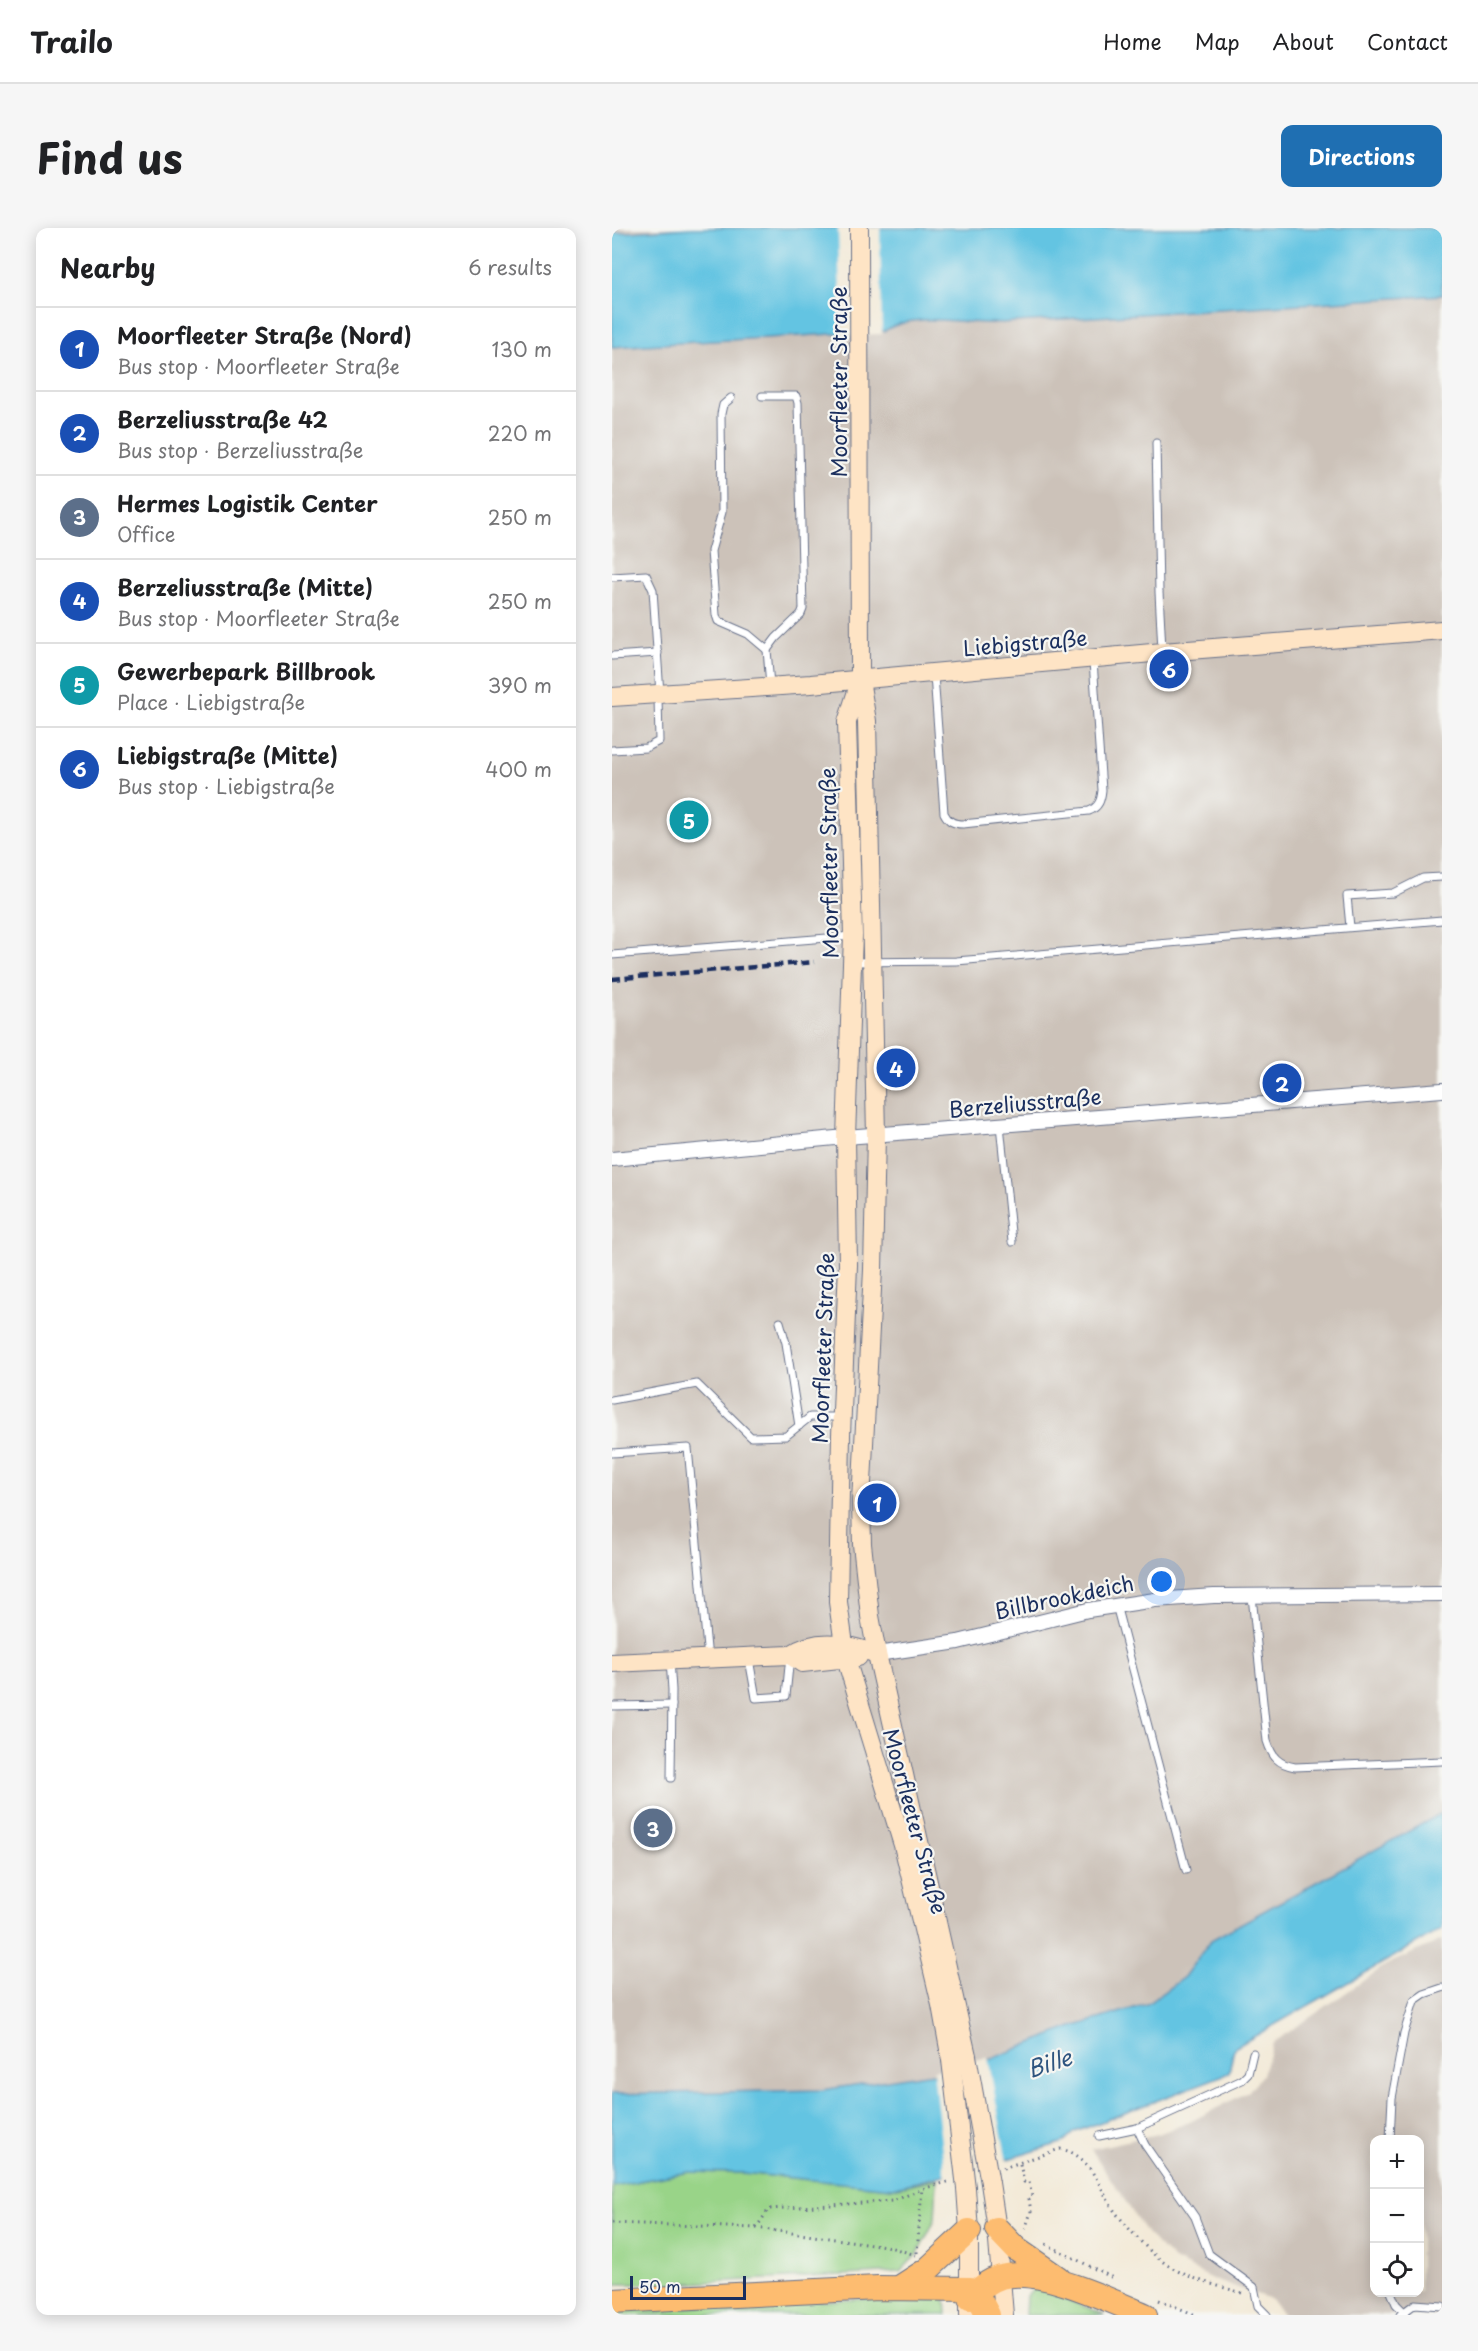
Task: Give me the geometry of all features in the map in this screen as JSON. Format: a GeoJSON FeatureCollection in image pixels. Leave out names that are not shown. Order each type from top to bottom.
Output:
{"type":"FeatureCollection","features":[{"type":"Feature","properties":{"kind":"highway"},"geometry":{"type":"LineString","coordinates":[[899,2288],[927,2270],[969,2221]]}},
{"type":"Feature","properties":{"kind":"highway"},"geometry":{"type":"LineString","coordinates":[[1003,2222],[1016,2249],[1064,2283]]}},
{"type":"Feature","properties":{"kind":"highway"},"geometry":{"type":"LineString","coordinates":[[971,2298],[990,2282],[1002,2277],[1019,2275],[1064,2283],[1149,2306]]}},
{"type":"Feature","properties":{"kind":"highway"},"geometry":{"type":"LineString","coordinates":[[612,2301],[899,2288],[971,2298],[988,2315]]}},
{"type":"Feature","properties":{"kind":"main road","name":"Moorfleeter Straße"},"geometry":{"type":"LineString","coordinates":[[859,228],[860,680],[867,721],[876,1135],[873,1270],[861,1502],[862,1544],[870,1616],[877,1654],[949,2003]]}},
{"type":"Feature","properties":{"kind":"main road","name":"Liebigstraße"},"geometry":{"type":"LineString","coordinates":[[612,698],[860,680],[1162,652],[1442,630]]}},
{"type":"Feature","properties":{"kind":"main road","name":"Moorfleeter Straße"},"geometry":{"type":"LineString","coordinates":[[860,680],[848,722],[853,935],[846,1137],[848,1264],[838,1602],[845,1651],[949,2003]]}},
{"type":"Feature","properties":{"kind":"main road","name":"Billbrookdeich"},"geometry":{"type":"LineString","coordinates":[[612,1663],[790,1655],[802,1664],[845,1651],[877,1654]]}},
{"type":"Feature","properties":{"kind":"main road"},"geometry":{"type":"LineString","coordinates":[[949,2003],[959,2058],[994,2176],[1003,2222],[1004,2315]]}},
{"type":"Feature","properties":{"kind":"main road"},"geometry":{"type":"LineString","coordinates":[[959,2058],[960,2184],[969,2221],[971,2298]]}},
{"type":"Feature","properties":{"kind":"street","name":"Berzeliusstraße"},"geometry":{"type":"LineString","coordinates":[[612,1160],[846,1137],[1442,1090]]}},
{"type":"Feature","properties":{"kind":"street","name":"Billbrookdeich"},"geometry":{"type":"LineString","coordinates":[[877,1654],[958,1642],[1115,1605],[1155,1600],[1252,1596],[1442,1594]]}},
{"type":"Feature","properties":{"kind":"lane"},"geometry":{"type":"LineString","coordinates":[[762,396],[796,396],[798,403],[803,609],[767,650],[770,687]]}},
{"type":"Feature","properties":{"kind":"lane"},"geometry":{"type":"LineString","coordinates":[[731,398],[723,405],[721,414],[722,512],[711,551],[716,615],[718,621],[748,634],[767,650]]}},
{"type":"Feature","properties":{"kind":"lane"},"geometry":{"type":"LineString","coordinates":[[1156,443],[1162,652]]}},
{"type":"Feature","properties":{"kind":"lane"},"geometry":{"type":"LineString","coordinates":[[612,576],[646,575],[653,590],[659,694],[659,741],[646,748],[612,750]]}},
{"type":"Feature","properties":{"kind":"lane"},"geometry":{"type":"LineString","coordinates":[[612,656],[658,653]]}},
{"type":"Feature","properties":{"kind":"lane"},"geometry":{"type":"LineString","coordinates":[[934,673],[944,813],[951,822],[963,824],[1089,811],[1100,802],[1102,790],[1093,658]]}},
{"type":"Feature","properties":{"kind":"lane"},"geometry":{"type":"LineString","coordinates":[[1350,927],[1347,896],[1393,893],[1423,878],[1442,877]]}},
{"type":"Feature","properties":{"kind":"lane"},"geometry":{"type":"LineString","coordinates":[[852,962],[956,961],[1442,920]]}},
{"type":"Feature","properties":{"kind":"lane"},"geometry":{"type":"LineString","coordinates":[[612,955],[853,935],[872,936]]}},
{"type":"Feature","properties":{"kind":"lane"},"geometry":{"type":"LineString","coordinates":[[1000,1125],[1012,1242]]}},
{"type":"Feature","properties":{"kind":"lane"},"geometry":{"type":"LineString","coordinates":[[780,1322],[786,1343],[799,1426]]}},
{"type":"Feature","properties":{"kind":"lane"},"geometry":{"type":"LineString","coordinates":[[612,1400],[697,1384],[750,1437],[786,1436],[810,1417],[842,1417]]}},
{"type":"Feature","properties":{"kind":"lane"},"geometry":{"type":"LineString","coordinates":[[612,1453],[688,1448],[708,1659]]}},
{"type":"Feature","properties":{"kind":"lane"},"geometry":{"type":"LineString","coordinates":[[1252,1596],[1267,1741],[1276,1760],[1295,1767],[1442,1761]]}},
{"type":"Feature","properties":{"kind":"lane"},"geometry":{"type":"LineString","coordinates":[[1115,1605],[1186,1870]]}},
{"type":"Feature","properties":{"kind":"lane"},"geometry":{"type":"LineString","coordinates":[[749,1656],[756,1698],[786,1696],[790,1655]]}},
{"type":"Feature","properties":{"kind":"lane"},"geometry":{"type":"LineString","coordinates":[[670,1660],[671,1778]]}},
{"type":"Feature","properties":{"kind":"lane"},"geometry":{"type":"LineString","coordinates":[[613,1708],[672,1705]]}},
{"type":"Feature","properties":{"kind":"lane"},"geometry":{"type":"LineString","coordinates":[[1390,2135],[1392,2098],[1404,2033],[1414,2001],[1424,1994],[1442,1988]]}},
{"type":"Feature","properties":{"kind":"lane"},"geometry":{"type":"LineString","coordinates":[[1099,2136],[1137,2128],[1242,2080],[1248,2074],[1253,2053]]}},
{"type":"Feature","properties":{"kind":"lane"},"geometry":{"type":"LineString","coordinates":[[1137,2128],[1144,2145],[1195,2217],[1209,2254],[1254,2287],[1258,2306],[1267,2315]]}},
{"type":"Feature","properties":{"kind":"lane"},"geometry":{"type":"LineString","coordinates":[[1393,2297],[1402,2313],[1415,2304],[1442,2306]]}},
{"type":"Feature","properties":{"kind":"path"},"geometry":{"type":"LineString","coordinates":[[994,2176],[1060,2149],[1070,2151],[1082,2158],[1089,2166],[1116,2212],[1156,2256],[1175,2271],[1243,2294],[1258,2306]]}},
{"type":"Feature","properties":{"kind":"path"},"geometry":{"type":"LineString","coordinates":[[1003,2222],[1024,2232],[1031,2212],[1029,2199],[1032,2197],[1029,2182],[1024,2182],[1019,2164]]}},
{"type":"Feature","properties":{"kind":"path"},"geometry":{"type":"LineString","coordinates":[[756,2228],[769,2209],[893,2201],[922,2189],[960,2184]]}},
{"type":"Feature","properties":{"kind":"path"},"geometry":{"type":"LineString","coordinates":[[916,2255],[922,2189]]}},
{"type":"Feature","properties":{"kind":"path"},"geometry":{"type":"LineString","coordinates":[[612,2223],[756,2228],[886,2246],[911,2253]]}},
{"type":"Feature","properties":{"kind":"path"},"geometry":{"type":"LineString","coordinates":[[1043,2243],[1124,2283]]}},
{"type":"Feature","properties":{"kind":"path"},"geometry":{"type":"LineString","coordinates":[[1149,2306],[1196,2315]]}},
{"type":"Feature","properties":{"kind":"shaded area"},"geometry":{"type":"Polygon","coordinates":[[[612,228],[692,228],[612,233],[612,228]]]}},
{"type":"Feature","properties":{"kind":"shaded area"},"geometry":{"type":"Polygon","coordinates":[[[1442,295],[1442,1813],[1211,1940],[1184,1977],[1147,2004],[1069,2028],[991,2059],[933,2073],[822,2090],[612,2094],[612,347],[884,331],[894,325],[917,320],[996,323],[1442,295]]]}},
{"type":"Feature","properties":{"kind":"shaded area"},"geometry":{"type":"Polygon","coordinates":[[[1442,1940],[1442,2315],[1282,2315],[1271,2299],[1217,2281],[1174,2260],[1147,2234],[1091,2149],[1158,2134],[1190,2122],[1248,2092],[1262,2075],[1273,2043],[1386,1965],[1442,1940]]]}},
{"type":"Feature","properties":{"kind":"green space"},"geometry":{"type":"Polygon","coordinates":[[[689,2172],[743,2173],[892,2188],[937,2179],[935,2219],[918,2253],[900,2272],[672,2284],[612,2284],[612,2186],[689,2172]]]}},
{"type":"Feature","properties":{"kind":"green space"},"geometry":{"type":"Polygon","coordinates":[[[1033,2289],[1046,2291],[1105,2315],[1025,2315],[1026,2296],[1033,2289]]]}},
{"type":"Feature","properties":{"kind":"green space"},"geometry":{"type":"Polygon","coordinates":[[[940,2296],[946,2298],[947,2315],[612,2315],[612,2310],[940,2296]]]}},
{"type":"Feature","properties":{"kind":"water"},"geometry":{"type":"Polygon","coordinates":[[[692,228],[1442,228],[1442,295],[1000,323],[926,320],[911,321],[884,331],[612,347],[612,233],[692,228]]]}},
{"type":"Feature","properties":{"kind":"water","name":"Bille"},"geometry":{"type":"Polygon","coordinates":[[[1442,1813],[1442,1929],[1234,2048],[1229,2073],[1075,2132],[1064,2142],[1008,2159],[892,2188],[743,2173],[689,2172],[612,2186],[612,2094],[822,2090],[933,2073],[991,2059],[1069,2028],[1147,2004],[1184,1977],[1211,1940],[1442,1813]]]}},
{"type":"Feature","properties":{"kind":"pier"},"geometry":{"type":"Polygon","coordinates":[[[838,228],[880,228],[882,334],[841,336],[838,228]]]}},
{"type":"Feature","properties":{"kind":"pier"},"geometry":{"type":"Polygon","coordinates":[[[988,2057],[1007,2162],[945,2178],[933,2070],[988,2057]]]}},
{"type":"Feature","properties":{"kind":"railway"},"geometry":{"type":"LineString","coordinates":[[612,979],[814,962]]}},
{"type":"Feature","properties":{"kind":"place","name":"Liebigstraße (Mitte)"},"geometry":{"type":"Point","coordinates":[1169,669]}},
{"type":"Feature","properties":{"kind":"place","name":"Gewerbepark Billbrook"},"geometry":{"type":"Point","coordinates":[689,820]}},
{"type":"Feature","properties":{"kind":"place","name":"Berzeliusstraße (Mitte)"},"geometry":{"type":"Point","coordinates":[896,1068]}},
{"type":"Feature","properties":{"kind":"place","name":"Berzeliusstraße 42"},"geometry":{"type":"Point","coordinates":[1282,1083]}},
{"type":"Feature","properties":{"kind":"place","name":"Moorfleeter Straße (Nord)"},"geometry":{"type":"Point","coordinates":[877,1503]}},
{"type":"Feature","properties":{"kind":"place","name":"Hermes Logistik Center"},"geometry":{"type":"Point","coordinates":[653,1828]}}]}
